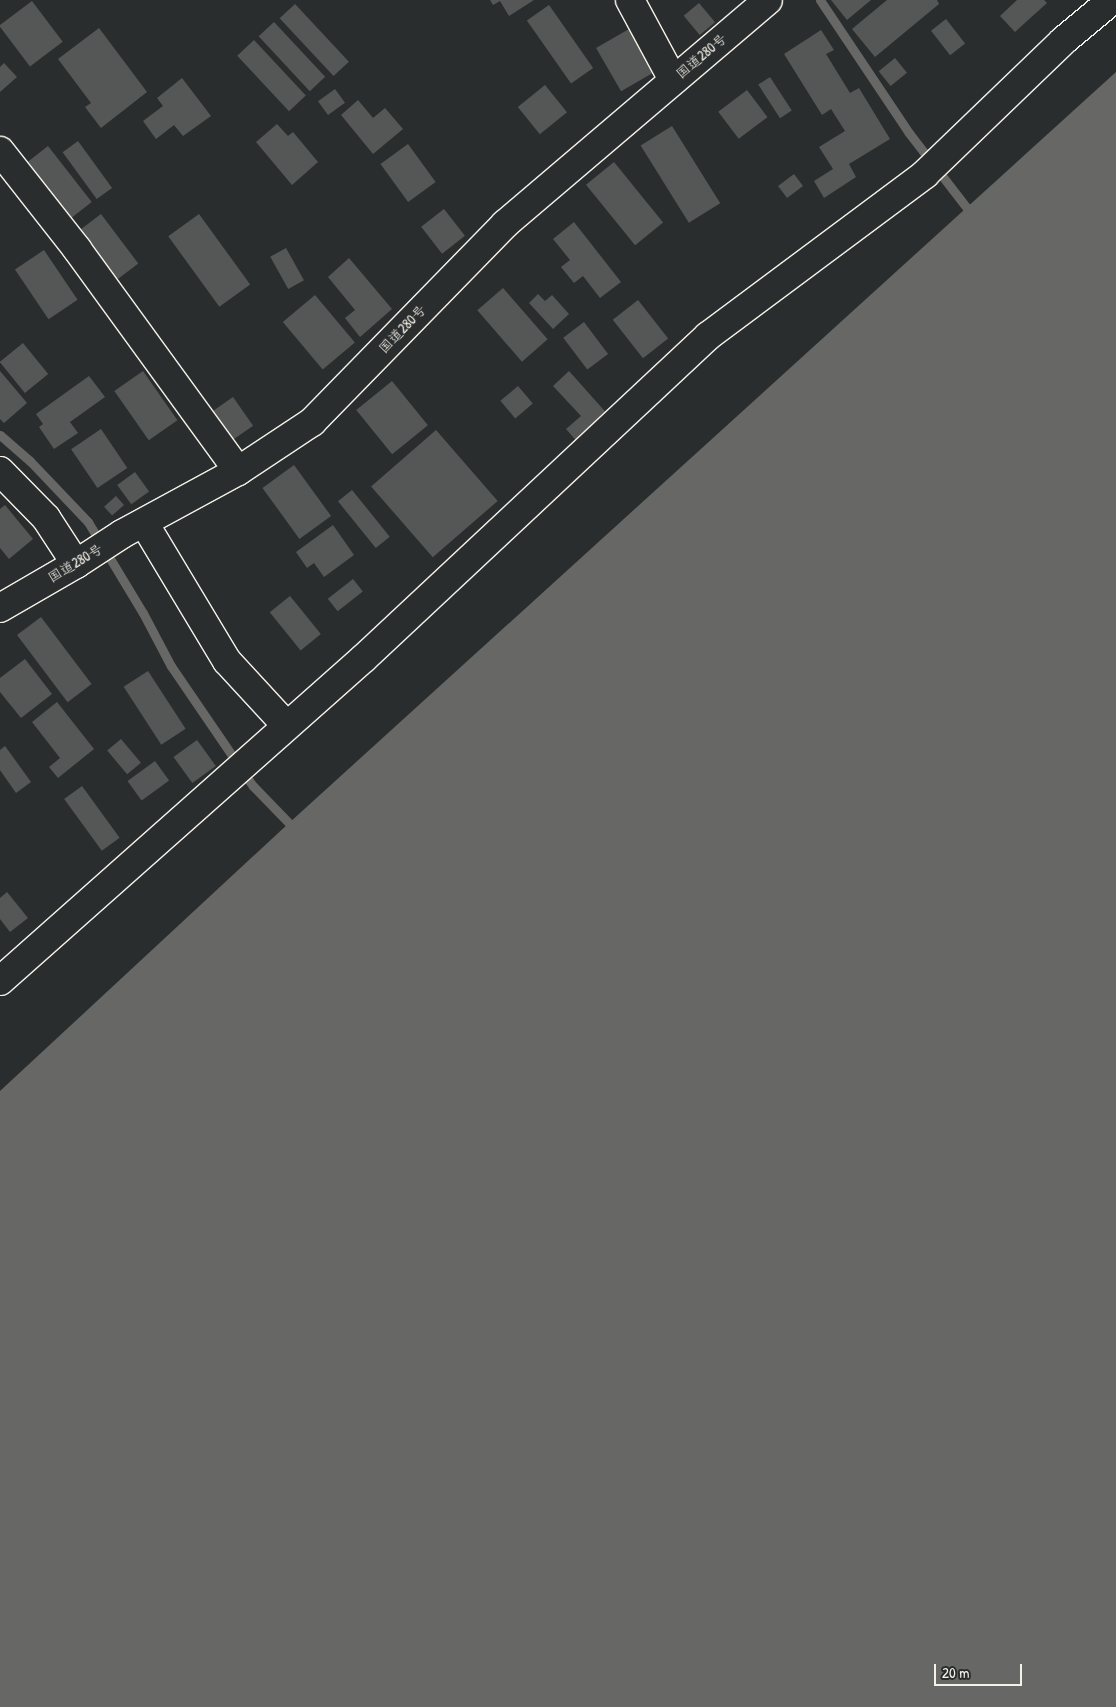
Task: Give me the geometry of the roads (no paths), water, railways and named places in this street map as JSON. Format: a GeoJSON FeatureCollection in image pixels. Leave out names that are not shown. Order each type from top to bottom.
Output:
{"type":"FeatureCollection","features":[{"type":"Feature","properties":{"kind":"main road"},"geometry":{"type":"LineString","coordinates":[[630,0],[673,80]]}},
{"type":"Feature","properties":{"kind":"main road","name":"国道280号"},"geometry":{"type":"LineString","coordinates":[[3,601],[80,561],[133,528],[238,471],[312,422],[505,224],[768,0]]}},
{"type":"Feature","properties":{"kind":"main road"},"geometry":{"type":"LineString","coordinates":[[0,981],[364,658],[708,336],[925,174],[1064,41],[1112,0]]}},
{"type":"Feature","properties":{"kind":"main road"},"geometry":{"type":"LineString","coordinates":[[0,151],[77,249],[238,471]]}},
{"type":"Feature","properties":{"kind":"main road"},"geometry":{"type":"LineString","coordinates":[[0,471],[46,518],[80,561]]}},
{"type":"Feature","properties":{"kind":"main road"},"geometry":{"type":"LineString","coordinates":[[133,528],[227,661],[287,726]]}},
{"type":"Feature","properties":{"kind":"waterway"},"geometry":{"type":"LineString","coordinates":[[820,0],[909,133],[967,208]]}},
{"type":"Feature","properties":{"kind":"waterway"},"geometry":{"type":"LineString","coordinates":[[0,435],[30,461],[88,522],[143,613],[171,666],[253,786],[289,823]]}}]}
